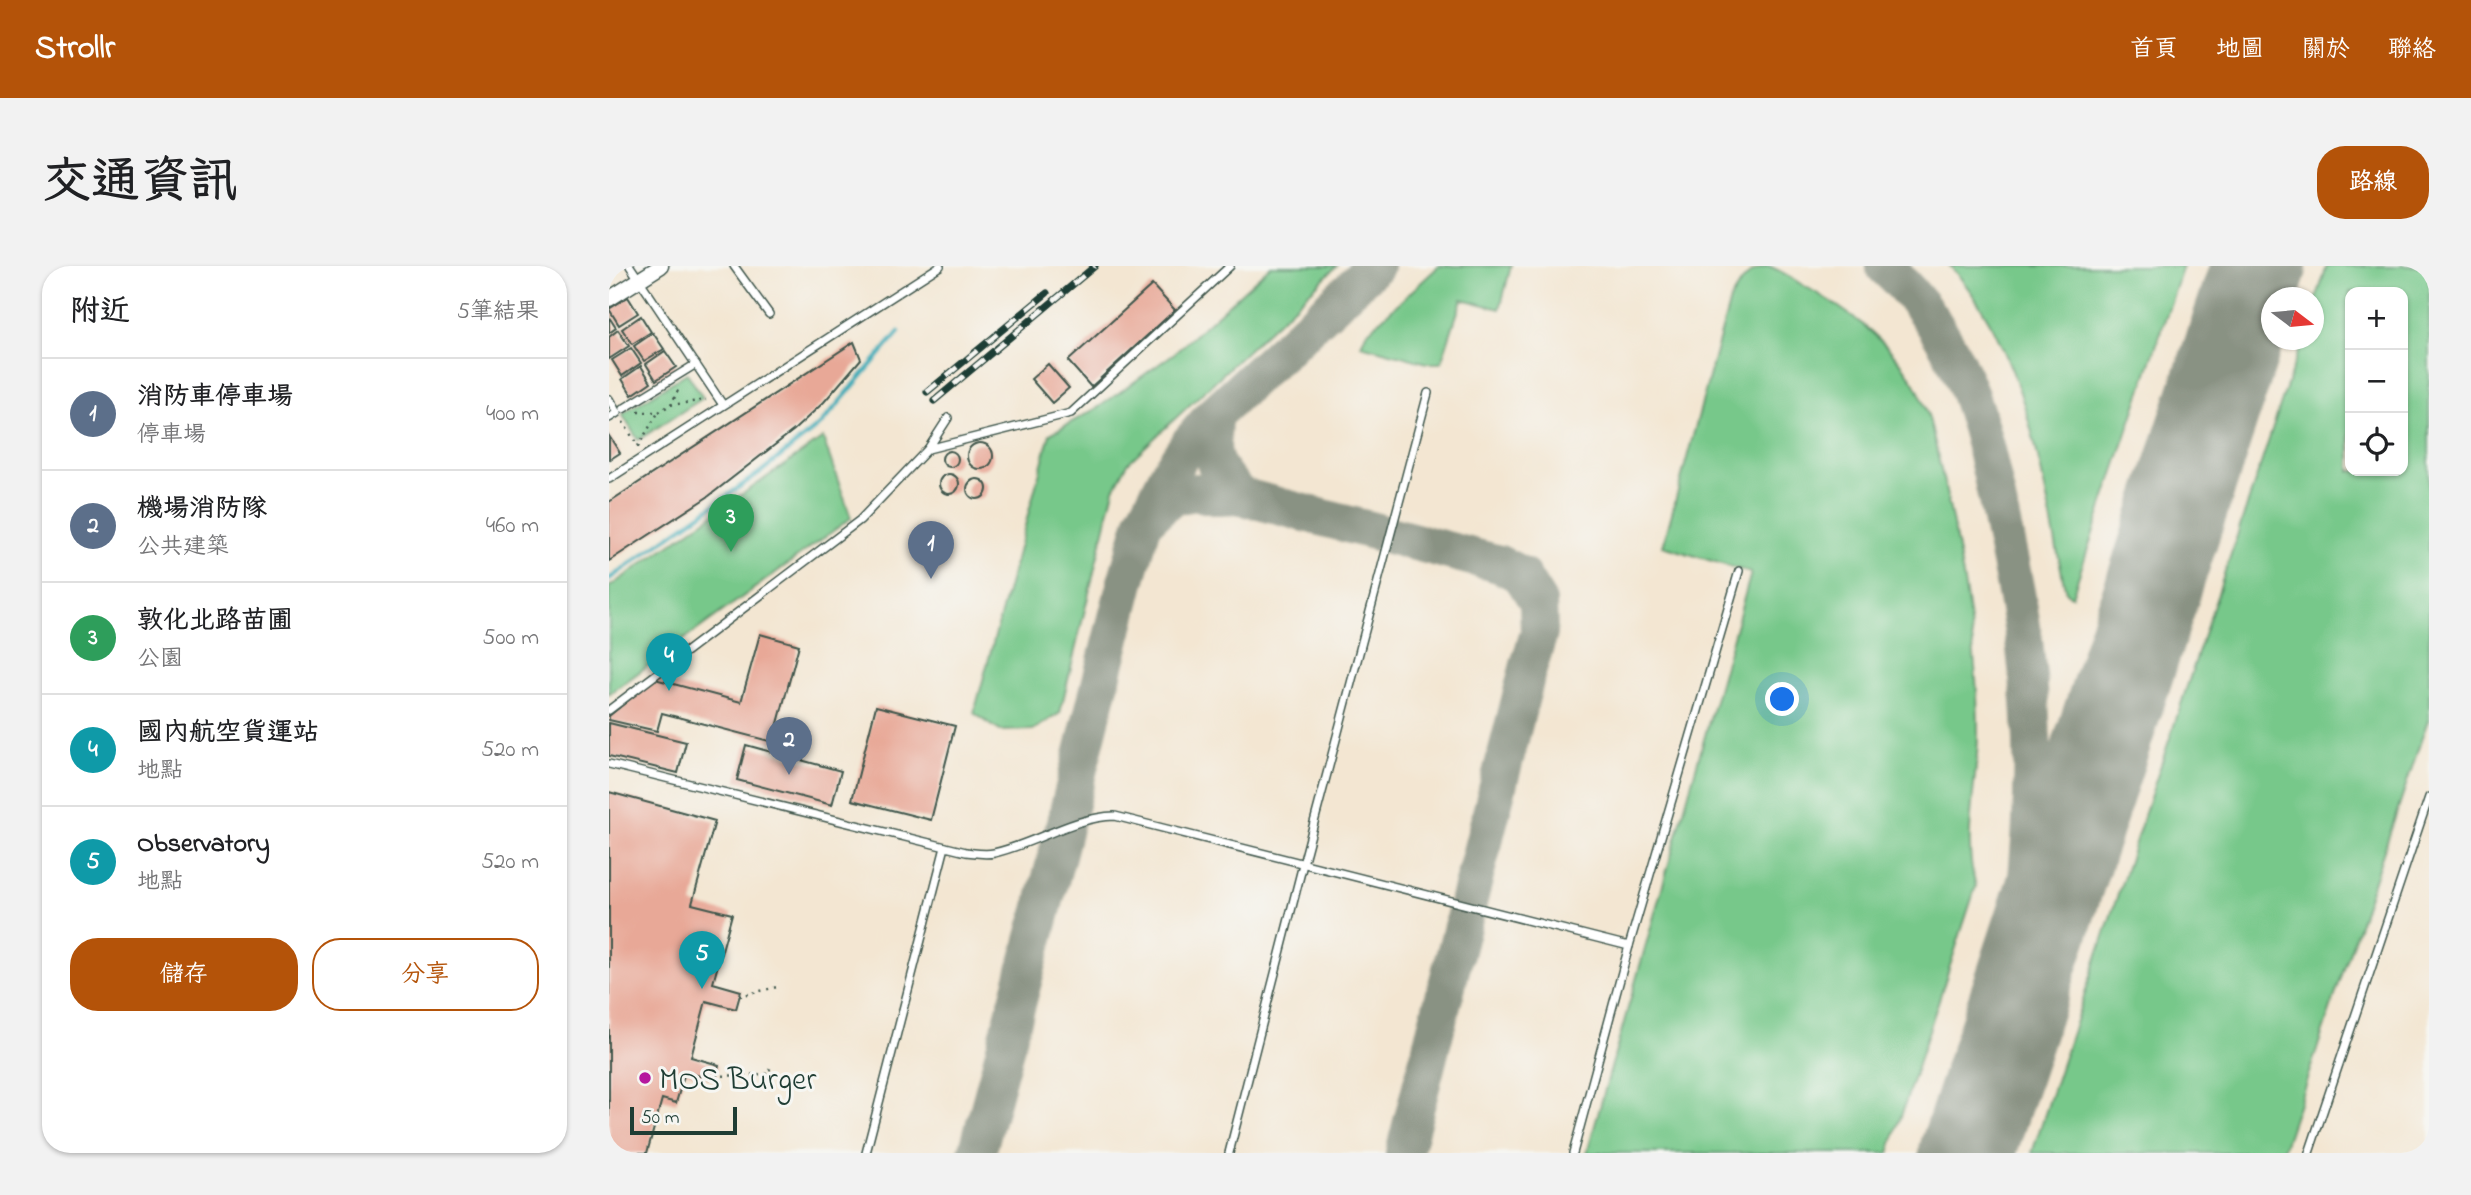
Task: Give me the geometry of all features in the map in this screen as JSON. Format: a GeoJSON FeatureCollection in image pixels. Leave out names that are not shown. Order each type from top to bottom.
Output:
{"type":"FeatureCollection","features":[{"type":"Feature","properties":{"kind":"street"},"geometry":{"type":"LineString","coordinates":[[609,299],[642,273],[661,266]]}},
{"type":"Feature","properties":{"kind":"lane"},"geometry":{"type":"LineString","coordinates":[[630,266],[642,273],[723,405]]}},
{"type":"Feature","properties":{"kind":"lane"},"geometry":{"type":"LineString","coordinates":[[734,266],[769,314]]}},
{"type":"Feature","properties":{"kind":"lane"},"geometry":{"type":"LineString","coordinates":[[609,479],[940,266]]}},
{"type":"Feature","properties":{"kind":"lane"},"geometry":{"type":"LineString","coordinates":[[928,449],[1071,413],[1230,266]]}},
{"type":"Feature","properties":{"kind":"lane"},"geometry":{"type":"LineString","coordinates":[[609,418],[696,364]]}},
{"type":"Feature","properties":{"kind":"lane"},"geometry":{"type":"LineString","coordinates":[[1229,1153],[1427,393]]}},
{"type":"Feature","properties":{"kind":"lane"},"geometry":{"type":"LineString","coordinates":[[609,399],[620,411]]}},
{"type":"Feature","properties":{"kind":"lane"},"geometry":{"type":"LineString","coordinates":[[609,710],[860,520],[928,449],[948,418]]}},
{"type":"Feature","properties":{"kind":"lane"},"geometry":{"type":"LineString","coordinates":[[1573,1153],[1629,946],[1739,571]]}},
{"type":"Feature","properties":{"kind":"lane"},"geometry":{"type":"LineString","coordinates":[[609,764],[966,852],[992,854],[1064,827],[1101,816],[1115,816],[1629,946]]}},
{"type":"Feature","properties":{"kind":"lane"},"geometry":{"type":"LineString","coordinates":[[2309,1153],[2429,797]]}},
{"type":"Feature","properties":{"kind":"lane"},"geometry":{"type":"LineString","coordinates":[[866,1153],[945,848]]}},
{"type":"Feature","properties":{"kind":"path"},"geometry":{"type":"LineString","coordinates":[[659,412],[620,411],[638,446],[659,412],[670,405],[711,399]]}},
{"type":"Feature","properties":{"kind":"path"},"geometry":{"type":"LineString","coordinates":[[740,996],[776,987]]}},
{"type":"Feature","properties":{"kind":"path"},"geometry":{"type":"LineString","coordinates":[[716,1076],[768,1074],[771,1066]]}},
{"type":"Feature","properties":{"kind":"green space"},"geometry":{"type":"Polygon","coordinates":[[[1271,266],[1337,266],[1128,463],[1114,489],[1060,713],[1033,730],[1000,731],[974,713],[1050,434],[1099,407],[1176,352],[1271,266]]]}},
{"type":"Feature","properties":{"kind":"green space"},"geometry":{"type":"Polygon","coordinates":[[[1439,266],[1511,266],[1500,309],[1462,299],[1441,363],[1427,363],[1361,345],[1366,333],[1439,266]]]}},
{"type":"Feature","properties":{"kind":"green space"},"geometry":{"type":"Polygon","coordinates":[[[1768,266],[1834,304],[1865,326],[1892,352],[1915,384],[1924,404],[1934,437],[1955,535],[1972,633],[1978,733],[1970,849],[1976,886],[1889,1153],[1587,1153],[1751,573],[1663,546],[1730,300],[1750,274],[1768,266]]]}},
{"type":"Feature","properties":{"kind":"green space"},"geometry":{"type":"Polygon","coordinates":[[[1950,266],[2183,266],[2072,596],[2066,593],[2040,464],[2015,378],[1998,338],[1977,300],[1950,266]]]}},
{"type":"Feature","properties":{"kind":"green space"},"geometry":{"type":"Polygon","coordinates":[[[2327,266],[2429,266],[2429,717],[2282,1153],[2032,1153],[2299,350],[2324,350],[2324,287],[2320,287],[2327,266]]]}},
{"type":"Feature","properties":{"kind":"green space"},"geometry":{"type":"Polygon","coordinates":[[[687,373],[703,398],[638,440],[622,414],[687,373]]]}},
{"type":"Feature","properties":{"kind":"green space"},"geometry":{"type":"Polygon","coordinates":[[[823,438],[851,518],[609,694],[609,587],[823,438]]]}},
{"type":"Feature","properties":{"kind":"building"},"geometry":{"type":"Polygon","coordinates":[[[1152,285],[1175,310],[1091,387],[1068,361],[1152,285]]]}},
{"type":"Feature","properties":{"kind":"building"},"geometry":{"type":"Polygon","coordinates":[[[628,297],[638,313],[619,325],[609,309],[628,297]]]}},
{"type":"Feature","properties":{"kind":"building"},"geometry":{"type":"Polygon","coordinates":[[[641,316],[651,332],[632,344],[622,329],[641,316]]]}},
{"type":"Feature","properties":{"kind":"building"},"geometry":{"type":"Polygon","coordinates":[[[609,317],[616,328],[609,333],[609,317]]]}},
{"type":"Feature","properties":{"kind":"building"},"geometry":{"type":"Polygon","coordinates":[[[618,330],[629,346],[609,359],[609,337],[618,330]]]}},
{"type":"Feature","properties":{"kind":"building"},"geometry":{"type":"Polygon","coordinates":[[[653,333],[664,349],[644,361],[634,346],[653,333]]]}},
{"type":"Feature","properties":{"kind":"building"},"geometry":{"type":"Polygon","coordinates":[[[854,342],[861,359],[824,402],[794,430],[709,496],[609,561],[609,502],[854,342]]]}},
{"type":"Feature","properties":{"kind":"building"},"geometry":{"type":"Polygon","coordinates":[[[631,348],[641,363],[622,376],[612,360],[631,348]]]}},
{"type":"Feature","properties":{"kind":"building"},"geometry":{"type":"Polygon","coordinates":[[[665,351],[676,367],[656,380],[646,364],[665,351]]]}},
{"type":"Feature","properties":{"kind":"building"},"geometry":{"type":"Polygon","coordinates":[[[1048,364],[1069,388],[1052,403],[1031,379],[1048,364]]]}},
{"type":"Feature","properties":{"kind":"building"},"geometry":{"type":"Polygon","coordinates":[[[641,366],[651,382],[632,395],[622,379],[641,366]]]}},
{"type":"Feature","properties":{"kind":"building"},"geometry":{"type":"Polygon","coordinates":[[[609,436],[620,453],[609,460],[609,436]]]}},
{"type":"Feature","properties":{"kind":"building"},"geometry":{"type":"Polygon","coordinates":[[[980,443],[989,447],[993,456],[989,465],[980,469],[971,465],[967,456],[971,447],[980,443]]]}},
{"type":"Feature","properties":{"kind":"building"},"geometry":{"type":"Polygon","coordinates":[[[947,451],[953,451],[958,459],[956,465],[947,467],[942,462],[942,456],[947,451]]]}},
{"type":"Feature","properties":{"kind":"building"},"geometry":{"type":"Polygon","coordinates":[[[949,474],[956,477],[959,484],[956,491],[949,494],[942,491],[939,484],[942,477],[949,474]]]}},
{"type":"Feature","properties":{"kind":"building"},"geometry":{"type":"Polygon","coordinates":[[[977,479],[984,482],[987,489],[984,496],[977,499],[970,496],[967,489],[970,482],[977,479]]]}},
{"type":"Feature","properties":{"kind":"building"},"geometry":{"type":"Polygon","coordinates":[[[760,634],[799,645],[773,742],[662,713],[657,731],[609,720],[609,716],[655,679],[741,702],[760,634]]]}},
{"type":"Feature","properties":{"kind":"building"},"geometry":{"type":"Polygon","coordinates":[[[876,706],[955,726],[931,820],[852,800],[876,706]]]}},
{"type":"Feature","properties":{"kind":"building"},"geometry":{"type":"Polygon","coordinates":[[[609,723],[686,742],[678,773],[609,756],[609,723]]]}},
{"type":"Feature","properties":{"kind":"building"},"geometry":{"type":"Polygon","coordinates":[[[746,745],[841,771],[832,805],[737,780],[746,745]]]}},
{"type":"Feature","properties":{"kind":"building"},"geometry":{"type":"Polygon","coordinates":[[[609,792],[715,821],[692,904],[732,914],[713,983],[741,991],[736,1009],[706,1001],[691,1057],[719,1065],[715,1080],[685,1072],[676,1103],[662,1099],[647,1153],[609,1153],[609,792]]]}},
{"type":"Feature","properties":{"kind":"waterway"},"geometry":{"type":"LineString","coordinates":[[609,579],[762,471],[821,424],[899,332]]}},
{"type":"Feature","properties":{"kind":"taxiway"},"geometry":{"type":"LineString","coordinates":[[977,1153],[1144,521],[1169,473],[1213,415],[1375,266]]}},
{"type":"Feature","properties":{"kind":"taxiway"},"geometry":{"type":"LineString","coordinates":[[1884,266],[1933,322],[1951,351],[1976,413],[2015,584],[2031,712],[2030,840],[2024,904],[2001,1031],[1985,1093],[1965,1153]]}},
{"type":"Feature","properties":{"kind":"taxiway"},"geometry":{"type":"LineString","coordinates":[[1213,415],[1214,460],[1222,475],[1240,496]]}},
{"type":"Feature","properties":{"kind":"taxiway"},"geometry":{"type":"LineString","coordinates":[[1147,519],[1172,496],[1197,492],[1218,497],[1240,496],[1499,564],[1521,575],[1538,602],[1539,633],[1404,1153]]}},
{"type":"Feature","properties":{"kind":"runway"},"geometry":{"type":"LineString","coordinates":[[1967,1153],[2259,266]]}},
{"type":"Feature","properties":{"kind":"railway"},"geometry":{"type":"LineString","coordinates":[[934,401],[1095,266]]}},
{"type":"Feature","properties":{"kind":"railway"},"geometry":{"type":"LineString","coordinates":[[927,392],[1047,293]]}},
{"type":"Feature","properties":{"kind":"place","name":"敦化北路苗圃"},"geometry":{"type":"Point","coordinates":[731,552]}},
{"type":"Feature","properties":{"kind":"place","name":"消防車停車場"},"geometry":{"type":"Point","coordinates":[931,579]}},
{"type":"Feature","properties":{"kind":"place","name":"國內航空貨運站"},"geometry":{"type":"Point","coordinates":[669,691]}},
{"type":"Feature","properties":{"kind":"place","name":"機場消防隊"},"geometry":{"type":"Point","coordinates":[789,775]}},
{"type":"Feature","properties":{"kind":"place","name":"Observatory"},"geometry":{"type":"Point","coordinates":[702,989]}},
{"type":"Feature","properties":{"kind":"place","name":"MOS Burger"},"geometry":{"type":"Point","coordinates":[645,1078]}}]}
